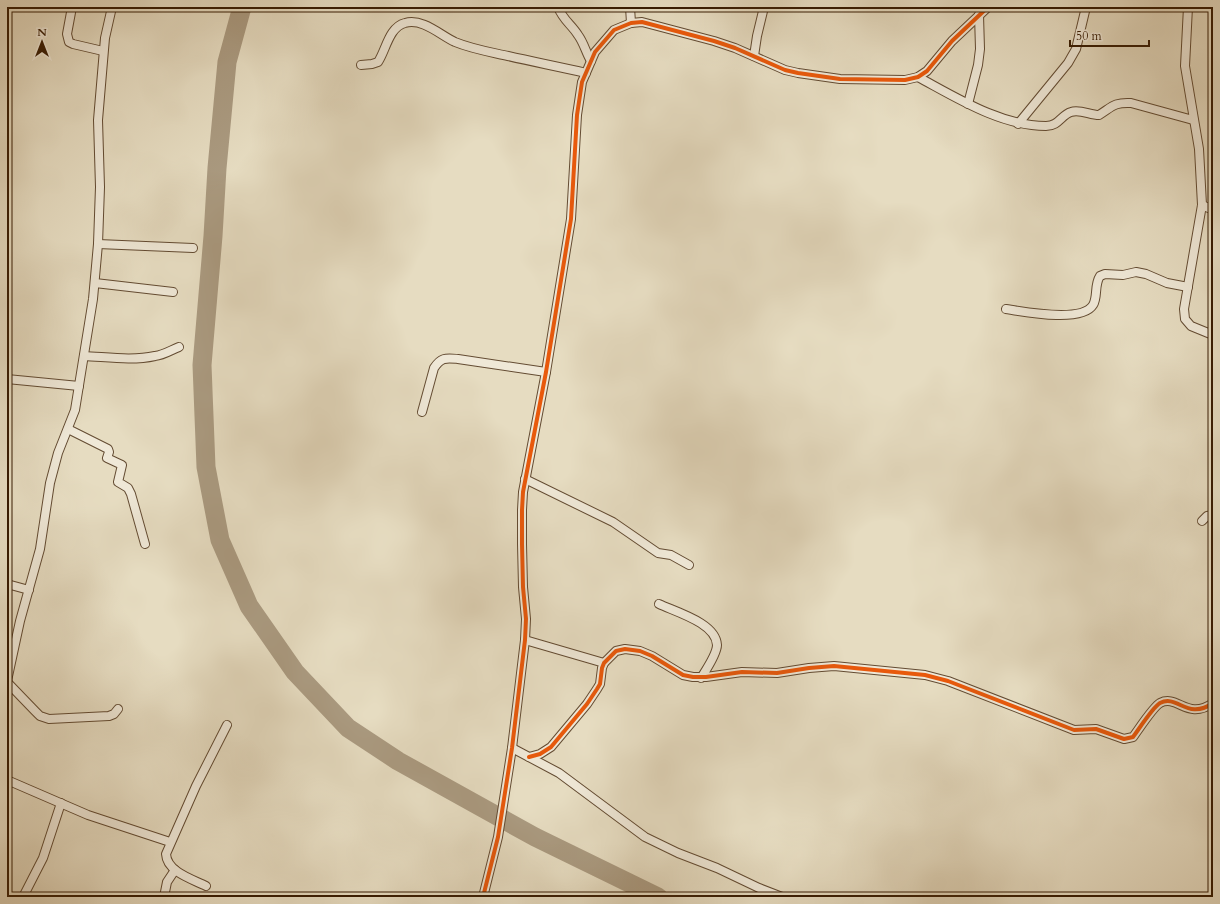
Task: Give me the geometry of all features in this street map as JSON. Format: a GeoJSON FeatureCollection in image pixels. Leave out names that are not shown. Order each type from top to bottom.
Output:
{"type":"FeatureCollection","features":[{"type":"Feature","properties":{"kind":"street"},"geometry":{"type":"LineString","coordinates":[[72,7],[67,34],[69,42],[103,51]]}},
{"type":"Feature","properties":{"kind":"street"},"geometry":{"type":"LineString","coordinates":[[112,7],[103,51],[98,120],[100,187],[98,244],[95,283],[84,356],[75,410],[58,453],[50,483],[40,549],[28,590],[7,681],[34,712],[49,719],[109,716],[114,714],[118,709]]}},
{"type":"Feature","properties":{"kind":"street"},"geometry":{"type":"LineString","coordinates":[[558,7],[565,20],[578,35],[586,54],[591,61]]}},
{"type":"Feature","properties":{"kind":"street"},"geometry":{"type":"LineString","coordinates":[[630,7],[631,22]]}},
{"type":"Feature","properties":{"kind":"street"},"geometry":{"type":"LineString","coordinates":[[754,56],[764,7]]}},
{"type":"Feature","properties":{"kind":"street"},"geometry":{"type":"LineString","coordinates":[[483,897],[498,837],[512,748],[525,640],[526,619],[523,587],[522,510],[525,479],[546,372],[571,219],[577,115],[582,82],[595,52],[614,30],[631,22],[642,22],[714,40],[785,70],[816,77],[862,80],[905,80],[918,77],[927,71],[952,41],[988,7]]}},
{"type":"Feature","properties":{"kind":"street"},"geometry":{"type":"LineString","coordinates":[[1018,124],[1068,63],[1076,48],[1086,7]]}},
{"type":"Feature","properties":{"kind":"street"},"geometry":{"type":"LineString","coordinates":[[1213,7],[1188,7],[1185,66],[1199,149],[1202,205],[1184,309],[1185,319],[1191,326],[1213,335]]}},
{"type":"Feature","properties":{"kind":"street"},"geometry":{"type":"LineString","coordinates":[[968,104],[978,66],[980,49],[979,15]]}},
{"type":"Feature","properties":{"kind":"street"},"geometry":{"type":"LineString","coordinates":[[361,66],[378,62],[394,31],[399,25],[406,22],[413,22],[435,30],[454,41],[477,49],[586,73]]}},
{"type":"Feature","properties":{"kind":"street"},"geometry":{"type":"LineString","coordinates":[[918,77],[968,104],[1018,124],[1053,126],[1060,122],[1070,112],[1076,110],[1098,115],[1115,104],[1121,102],[1131,103],[1193,120]]}},
{"type":"Feature","properties":{"kind":"street"},"geometry":{"type":"LineString","coordinates":[[1202,205],[1213,210]]}},
{"type":"Feature","properties":{"kind":"street"},"geometry":{"type":"LineString","coordinates":[[98,244],[193,248]]}},
{"type":"Feature","properties":{"kind":"street"},"geometry":{"type":"LineString","coordinates":[[1006,309],[1046,315],[1082,314],[1090,310],[1094,303],[1097,280],[1100,276],[1106,274],[1123,275],[1136,272],[1146,274],[1167,283],[1188,287]]}},
{"type":"Feature","properties":{"kind":"street"},"geometry":{"type":"LineString","coordinates":[[95,283],[173,292]]}},
{"type":"Feature","properties":{"kind":"street"},"geometry":{"type":"LineString","coordinates":[[84,356],[143,358],[161,355],[179,347]]}},
{"type":"Feature","properties":{"kind":"street"},"geometry":{"type":"LineString","coordinates":[[422,412],[434,368],[442,359],[458,359],[546,372]]}},
{"type":"Feature","properties":{"kind":"street"},"geometry":{"type":"LineString","coordinates":[[7,379],[79,386]]}},
{"type":"Feature","properties":{"kind":"street"},"geometry":{"type":"LineString","coordinates":[[68,429],[108,449],[109,452],[107,458],[122,464],[118,482],[130,490],[145,544]]}},
{"type":"Feature","properties":{"kind":"street"},"geometry":{"type":"LineString","coordinates":[[525,479],[613,522],[658,553],[671,555],[689,565]]}},
{"type":"Feature","properties":{"kind":"street"},"geometry":{"type":"LineString","coordinates":[[1202,521],[1207,516],[1213,515]]}},
{"type":"Feature","properties":{"kind":"street"},"geometry":{"type":"LineString","coordinates":[[7,584],[28,590]]}},
{"type":"Feature","properties":{"kind":"street"},"geometry":{"type":"LineString","coordinates":[[659,604],[701,623],[713,636],[717,644],[716,649],[701,678]]}},
{"type":"Feature","properties":{"kind":"street"},"geometry":{"type":"LineString","coordinates":[[525,640],[604,663]]}},
{"type":"Feature","properties":{"kind":"street"},"geometry":{"type":"LineString","coordinates":[[529,757],[540,754],[551,747],[588,704],[599,686],[604,663],[616,651],[624,649],[634,650],[652,656],[683,675],[701,678],[742,672],[777,673],[821,667],[911,673],[948,681],[1074,730],[1096,729],[1124,738],[1133,737],[1157,705],[1163,702],[1171,701],[1197,710],[1206,708],[1213,703]]}},
{"type":"Feature","properties":{"kind":"street"},"geometry":{"type":"LineString","coordinates":[[206,886],[175,870],[166,858],[166,850],[227,725]]}},
{"type":"Feature","properties":{"kind":"street"},"geometry":{"type":"LineString","coordinates":[[512,748],[560,773],[645,836],[678,853],[713,866],[759,888],[782,897]]}},
{"type":"Feature","properties":{"kind":"street"},"geometry":{"type":"LineString","coordinates":[[7,780],[61,802],[88,815],[170,842]]}},
{"type":"Feature","properties":{"kind":"street"},"geometry":{"type":"LineString","coordinates":[[23,897],[43,858],[61,802]]}},
{"type":"Feature","properties":{"kind":"street"},"geometry":{"type":"LineString","coordinates":[[164,897],[167,882],[175,870]]}},
{"type":"Feature","properties":{"kind":"waterway"},"geometry":{"type":"LineString","coordinates":[[242,7],[227,62],[217,168],[202,365],[206,467],[220,540],[249,606],[295,672],[348,728],[398,761],[535,837],[658,897]]}},
{"type":"Feature","properties":{"kind":"cycle path"},"geometry":{"type":"LineString","coordinates":[[483,897],[498,837],[512,748],[525,640],[526,619],[523,587],[522,544],[523,492],[546,372],[571,219],[577,115],[582,82],[595,52],[614,30],[631,23],[642,22],[714,41],[735,48],[785,70],[798,73],[840,79],[905,80],[918,77],[927,71],[952,41],[988,7]]}},
{"type":"Feature","properties":{"kind":"cycle path"},"geometry":{"type":"LineString","coordinates":[[529,757],[540,754],[551,747],[587,704],[597,689],[600,684],[604,663],[616,651],[625,649],[640,651],[652,656],[683,675],[693,677],[706,677],[742,672],[777,673],[834,666],[925,675],[948,681],[1074,730],[1096,729],[1124,739],[1133,737],[1150,713],[1160,703],[1166,701],[1172,702],[1190,709],[1204,708],[1213,703]]}}]}
